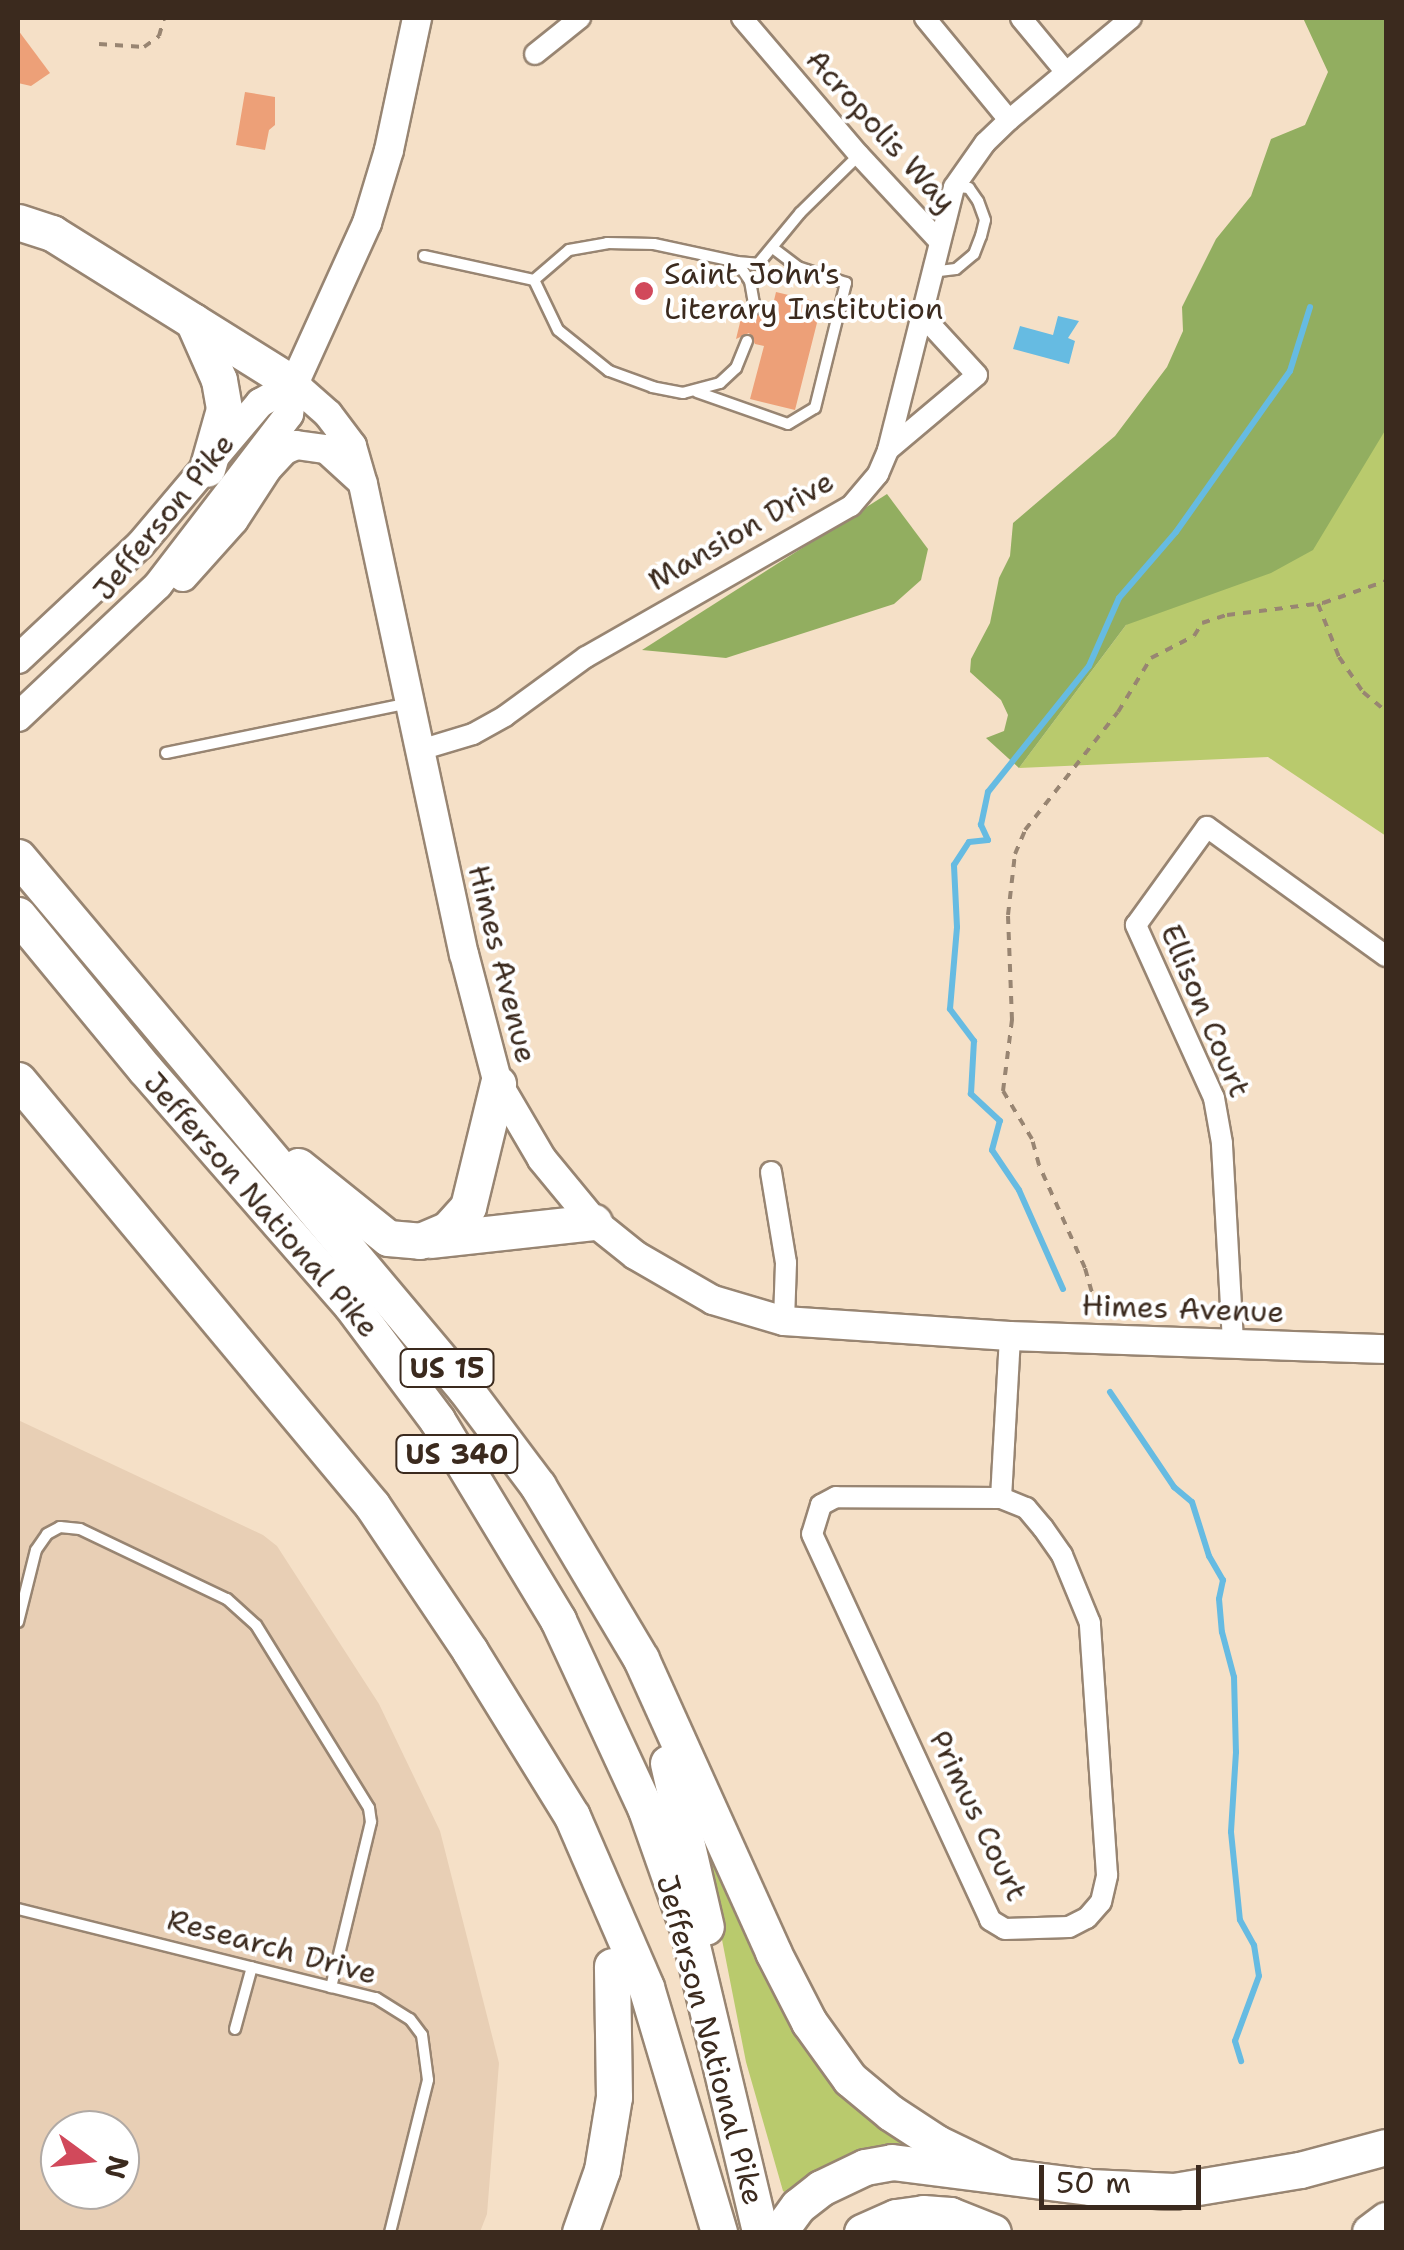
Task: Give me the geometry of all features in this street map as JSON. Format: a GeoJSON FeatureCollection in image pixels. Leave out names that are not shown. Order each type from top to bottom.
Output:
{"type":"FeatureCollection","features":[{"type":"Feature","properties":{"kind":"highway"},"geometry":{"type":"LineString","coordinates":[[18,222],[52,233],[294,384]]}},
{"type":"Feature","properties":{"kind":"highway"},"geometry":{"type":"LineString","coordinates":[[193,321],[218,380],[224,410],[207,469]]}},
{"type":"Feature","properties":{"kind":"highway","name":"US 15"},"geometry":{"type":"LineString","coordinates":[[18,857],[466,1390],[518,1459],[641,1659],[758,1920],[810,2022],[850,2079],[891,2114],[967,2161],[1001,2174],[1090,2188],[1174,2191],[1300,2170],[1386,2147]]}},
{"type":"Feature","properties":{"kind":"highway","name":"Jefferson National Pike"},"geometry":{"type":"LineString","coordinates":[[18,914],[145,1069],[351,1305],[437,1420],[558,1620],[646,1810],[688,1929],[760,2232]]}},
{"type":"Feature","properties":{"kind":"highway","name":"Jefferson National Pike"},"geometry":{"type":"LineString","coordinates":[[18,1080],[372,1506],[470,1651],[547,1783],[572,1816],[646,1986],[718,2232]]}},
{"type":"Feature","properties":{"kind":"highway"},"geometry":{"type":"LineString","coordinates":[[420,1241],[448,1229],[468,1207],[498,1084]]}},
{"type":"Feature","properties":{"kind":"highway"},"geometry":{"type":"LineString","coordinates":[[220,1100],[388,1238],[420,1241],[594,1222]]}},
{"type":"Feature","properties":{"kind":"highway"},"geometry":{"type":"LineString","coordinates":[[641,1659],[691,1852],[729,2091]]}},
{"type":"Feature","properties":{"kind":"highway"},"geometry":{"type":"LineString","coordinates":[[547,1783],[555,1821],[612,1966],[672,2139],[697,2232]]}},
{"type":"Feature","properties":{"kind":"highway"},"geometry":{"type":"LineString","coordinates":[[580,2232],[602,2170],[614,2097],[612,1966]]}},
{"type":"Feature","properties":{"kind":"highway"},"geometry":{"type":"LineString","coordinates":[[779,2232],[798,2206],[821,2188],[866,2168],[909,2163],[1001,2174]]}},
{"type":"Feature","properties":{"kind":"highway"},"geometry":{"type":"LineString","coordinates":[[862,2232],[896,2217],[923,2214],[950,2215],[994,2232]]}},
{"type":"Feature","properties":{"kind":"highway"},"geometry":{"type":"LineString","coordinates":[[1370,2232],[1386,2220]]}},
{"type":"Feature","properties":{"kind":"street","name":"Jefferson Pike"},"geometry":{"type":"LineString","coordinates":[[18,717],[158,586],[289,414],[294,384],[367,223],[390,150],[418,18]]}},
{"type":"Feature","properties":{"kind":"street"},"geometry":{"type":"LineString","coordinates":[[535,54],[580,18]]}},
{"type":"Feature","properties":{"kind":"street","name":"Acropolis Way"},"geometry":{"type":"LineString","coordinates":[[742,18],[858,156],[938,240],[954,186],[985,143],[1131,18]]}},
{"type":"Feature","properties":{"kind":"street"},"geometry":{"type":"LineString","coordinates":[[924,18],[1009,120]]}},
{"type":"Feature","properties":{"kind":"street"},"geometry":{"type":"LineString","coordinates":[[1021,18],[1066,71]]}},
{"type":"Feature","properties":{"kind":"street","name":"Mansion Drive"},"geometry":{"type":"LineString","coordinates":[[420,750],[472,734],[505,716],[586,657],[851,506],[878,474],[888,450],[938,240]]}},
{"type":"Feature","properties":{"kind":"street"},"geometry":{"type":"LineString","coordinates":[[888,450],[977,375],[920,313]]}},
{"type":"Feature","properties":{"kind":"street","name":"Jefferson Pike"},"geometry":{"type":"LineString","coordinates":[[18,659],[140,544],[260,404],[294,384]]}},
{"type":"Feature","properties":{"kind":"street","name":"Himes Avenue"},"geometry":{"type":"LineString","coordinates":[[294,384],[328,414],[352,446],[364,484],[464,954],[498,1084],[542,1159],[594,1222],[635,1256],[698,1292],[784,1321],[1010,1336],[1386,1349]]}},
{"type":"Feature","properties":{"kind":"street"},"geometry":{"type":"LineString","coordinates":[[158,586],[194,570],[267,468],[296,445],[326,449],[364,484]]}},
{"type":"Feature","properties":{"kind":"street","name":"Ellison Court"},"geometry":{"type":"LineString","coordinates":[[1233,1342],[1222,1143],[1214,1098],[1136,925],[1208,827],[1386,956]]}},
{"type":"Feature","properties":{"kind":"street"},"geometry":{"type":"LineString","coordinates":[[771,1172],[786,1263],[784,1321]]}},
{"type":"Feature","properties":{"kind":"street"},"geometry":{"type":"LineString","coordinates":[[1001,1498],[1010,1336]]}},
{"type":"Feature","properties":{"kind":"street","name":"Primus Court"},"geometry":{"type":"LineString","coordinates":[[836,1497],[1001,1498],[1026,1508],[1043,1528],[1062,1555],[1090,1623],[1107,1875],[1101,1902],[1087,1918],[1069,1926],[1005,1928],[990,1920],[812,1534],[821,1505],[836,1497]]}},
{"type":"Feature","properties":{"kind":"lane"},"geometry":{"type":"LineString","coordinates":[[534,280],[569,250],[607,242],[654,244],[758,264],[800,213],[858,156]]}},
{"type":"Feature","properties":{"kind":"lane"},"geometry":{"type":"LineString","coordinates":[[930,272],[956,269],[974,254],[981,236],[985,220],[978,201],[969,188],[954,186]]}},
{"type":"Feature","properties":{"kind":"lane"},"geometry":{"type":"LineString","coordinates":[[534,280],[558,330],[609,371],[653,386],[697,392],[788,424],[815,408],[846,283],[798,267],[773,248]]}},
{"type":"Feature","properties":{"kind":"lane"},"geometry":{"type":"LineString","coordinates":[[424,256],[534,280]]}},
{"type":"Feature","properties":{"kind":"lane"},"geometry":{"type":"LineString","coordinates":[[737,262],[750,281],[755,309]]}},
{"type":"Feature","properties":{"kind":"lane"},"geometry":{"type":"LineString","coordinates":[[697,392],[720,383],[736,368],[747,342]]}},
{"type":"Feature","properties":{"kind":"lane"},"geometry":{"type":"LineString","coordinates":[[166,753],[410,702]]}},
{"type":"Feature","properties":{"kind":"lane"},"geometry":{"type":"LineString","coordinates":[[18,1622],[36,1550],[47,1534],[60,1526],[80,1529],[227,1599],[256,1625],[369,1808],[371,1822],[331,1987]]}},
{"type":"Feature","properties":{"kind":"lane","name":"Research Drive"},"geometry":{"type":"LineString","coordinates":[[18,1909],[331,1987],[395,2007],[422,2035],[428,2080],[390,2232]]}},
{"type":"Feature","properties":{"kind":"lane"},"geometry":{"type":"LineString","coordinates":[[236,2029],[252,1967]]}},
{"type":"Feature","properties":{"kind":"path"},"geometry":{"type":"LineString","coordinates":[[100,44],[144,47],[159,36],[164,18]]}},
{"type":"Feature","properties":{"kind":"path"},"geometry":{"type":"LineString","coordinates":[[1096,1306],[1085,1268],[1039,1165],[1032,1139],[1003,1091],[1012,1020],[1008,915],[1015,854],[1025,830],[1118,712],[1151,658],[1194,636],[1202,623],[1227,615],[1318,604],[1386,582]]}},
{"type":"Feature","properties":{"kind":"path"},"geometry":{"type":"LineString","coordinates":[[1318,604],[1339,656],[1364,692],[1386,712]]}},
{"type":"Feature","properties":{"kind":"shaded area"},"geometry":{"type":"Polygon","coordinates":[[[18,1420],[263,1535],[277,1546],[379,1704],[440,1831],[499,2063],[487,2214],[480,2232],[18,2232],[18,1420]]]}},
{"type":"Feature","properties":{"kind":"green space"},"geometry":{"type":"Polygon","coordinates":[[[1303,18],[1386,18],[1386,429],[1313,550],[1271,573],[1126,625],[1019,768],[986,738],[1004,731],[1008,715],[1001,700],[970,672],[971,659],[990,623],[999,578],[1010,556],[1013,523],[1115,436],[1167,367],[1183,331],[1182,307],[1216,239],[1251,196],[1271,139],[1305,125],[1328,72],[1303,18]]]}},
{"type":"Feature","properties":{"kind":"green space"},"geometry":{"type":"Polygon","coordinates":[[[1386,339],[1386,836],[1268,757],[1019,768],[1126,625],[1386,339]]]}},
{"type":"Feature","properties":{"kind":"green space"},"geometry":{"type":"Polygon","coordinates":[[[887,494],[928,549],[921,580],[894,604],[726,658],[642,650],[887,494]]]}},
{"type":"Feature","properties":{"kind":"green space"},"geometry":{"type":"Polygon","coordinates":[[[692,1787],[736,1896],[916,2145],[877,2149],[788,2194],[783,2191],[746,2062],[692,1787]]]}},
{"type":"Feature","properties":{"kind":"water"},"geometry":{"type":"Polygon","coordinates":[[[1058,316],[1079,321],[1068,338],[1075,341],[1069,364],[1013,349],[1020,326],[1053,335],[1058,316]]]}},
{"type":"Feature","properties":{"kind":"building"},"geometry":{"type":"Polygon","coordinates":[[[18,30],[50,73],[31,86],[18,83],[18,30]]]}},
{"type":"Feature","properties":{"kind":"building"},"geometry":{"type":"Polygon","coordinates":[[[245,92],[275,97],[275,125],[269,130],[265,150],[236,145],[245,92]]]}},
{"type":"Feature","properties":{"kind":"building"},"geometry":{"type":"Polygon","coordinates":[[[776,292],[822,303],[795,410],[750,399],[764,346],[755,344],[749,333],[736,339],[744,306],[753,317],[763,311],[771,313],[776,292]]]}},
{"type":"Feature","properties":{"kind":"waterway"},"geometry":{"type":"LineString","coordinates":[[1063,1289],[1019,1190],[992,1150],[1000,1121],[971,1094],[974,1041],[950,1009],[957,927],[954,865],[969,842],[988,840],[981,825],[988,792],[1089,666],[1119,598],[1176,532],[1290,371],[1310,307]]}},
{"type":"Feature","properties":{"kind":"waterway"},"geometry":{"type":"LineString","coordinates":[[1110,1392],[1174,1487],[1192,1502],[1209,1556],[1223,1580],[1219,1599],[1222,1632],[1234,1677],[1236,1752],[1231,1832],[1240,1920],[1254,1945],[1259,1976],[1235,2041],[1241,2061]]}},
{"type":"Feature","properties":{"kind":"place","name":"Saint John's Literary Institution"},"geometry":{"type":"Point","coordinates":[644,291]}}]}
